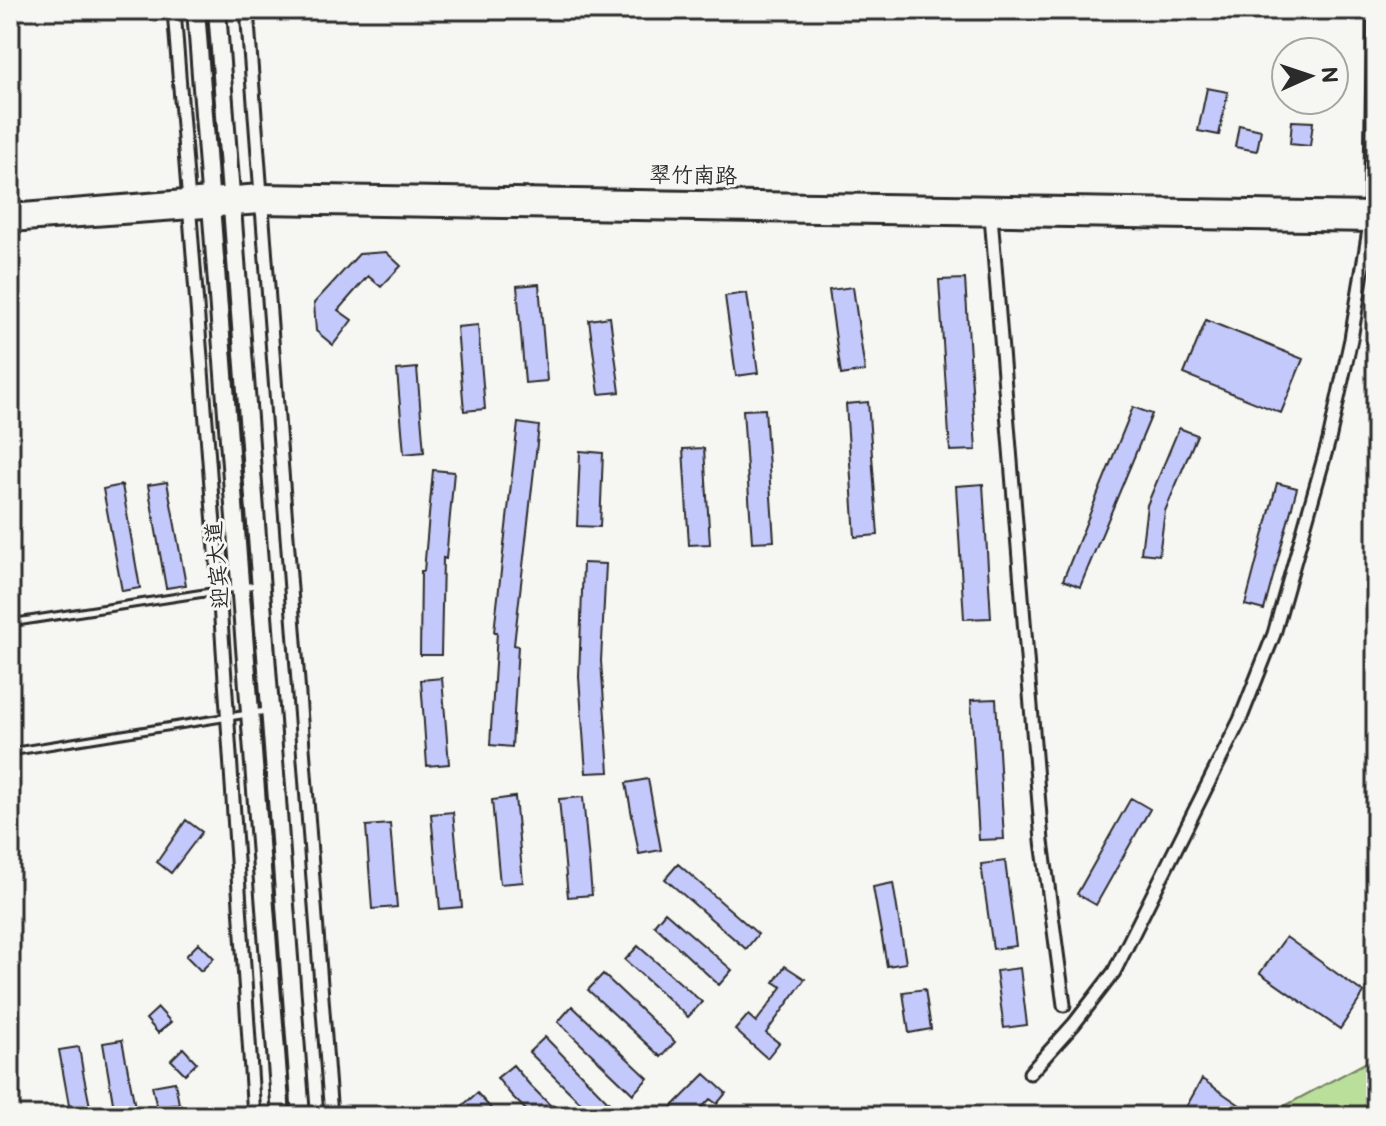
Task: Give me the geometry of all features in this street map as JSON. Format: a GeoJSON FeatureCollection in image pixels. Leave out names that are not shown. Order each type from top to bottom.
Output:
{"type":"FeatureCollection","features":[{"type":"Feature","properties":{"kind":"main road","name":"迎宾大道"},"geometry":{"type":"LineString","coordinates":[[196,10],[281,1116]]}},
{"type":"Feature","properties":{"kind":"main road","name":"迎宾大道"},"geometry":{"type":"LineString","coordinates":[[217,10],[301,1116]]}},
{"type":"Feature","properties":{"kind":"main road","name":"翠竹南路"},"geometry":{"type":"LineString","coordinates":[[10,224],[260,199],[1373,217]]}},
{"type":"Feature","properties":{"kind":"main road","name":"翠竹南路"},"geometry":{"type":"LineString","coordinates":[[260,199],[991,216],[1373,217]]}},
{"type":"Feature","properties":{"kind":"main road","name":"翠竹南路"},"geometry":{"type":"LineString","coordinates":[[10,212],[189,204]]}},
{"type":"Feature","properties":{"kind":"street"},"geometry":{"type":"LineString","coordinates":[[174,10],[219,589],[254,1116]]}},
{"type":"Feature","properties":{"kind":"street"},"geometry":{"type":"LineString","coordinates":[[247,10],[331,1116]]}},
{"type":"Feature","properties":{"kind":"street"},"geometry":{"type":"LineString","coordinates":[[1030,1073],[1074,1024],[1114,972],[1240,720],[1274,634],[1329,440],[1373,217],[1374,10]]}},
{"type":"Feature","properties":{"kind":"street"},"geometry":{"type":"LineString","coordinates":[[991,216],[1042,841],[1064,1005]]}},
{"type":"Feature","properties":{"kind":"lane"},"geometry":{"type":"LineString","coordinates":[[10,623],[261,584]]}},
{"type":"Feature","properties":{"kind":"lane"},"geometry":{"type":"LineString","coordinates":[[10,752],[271,711]]}},
{"type":"Feature","properties":{"kind":"green space"},"geometry":{"type":"Polygon","coordinates":[[[1376,1057],[1376,1116],[1266,1116],[1376,1057]]]}},
{"type":"Feature","properties":{"kind":"building"},"geometry":{"type":"Polygon","coordinates":[[[1207,88],[1228,92],[1219,135],[1198,131],[1207,88]]]}},
{"type":"Feature","properties":{"kind":"building"},"geometry":{"type":"Polygon","coordinates":[[[1292,121],[1313,122],[1310,146],[1290,144],[1292,121]]]}},
{"type":"Feature","properties":{"kind":"building"},"geometry":{"type":"Polygon","coordinates":[[[1239,125],[1261,130],[1257,151],[1235,147],[1239,125]]]}},
{"type":"Feature","properties":{"kind":"building"},"geometry":{"type":"Polygon","coordinates":[[[386,252],[401,266],[381,287],[368,276],[338,310],[352,320],[333,345],[316,331],[314,303],[359,254],[386,252]]]}},
{"type":"Feature","properties":{"kind":"building"},"geometry":{"type":"Polygon","coordinates":[[[965,279],[976,450],[950,451],[939,280],[965,279]]]}},
{"type":"Feature","properties":{"kind":"building"},"geometry":{"type":"Polygon","coordinates":[[[539,284],[547,381],[525,383],[517,286],[539,284]]]}},
{"type":"Feature","properties":{"kind":"building"},"geometry":{"type":"Polygon","coordinates":[[[853,287],[865,371],[841,375],[829,290],[853,287]]]}},
{"type":"Feature","properties":{"kind":"building"},"geometry":{"type":"Polygon","coordinates":[[[747,293],[758,373],[736,376],[725,296],[747,293]]]}},
{"type":"Feature","properties":{"kind":"building"},"geometry":{"type":"Polygon","coordinates":[[[610,317],[620,392],[599,394],[589,320],[610,317]]]}},
{"type":"Feature","properties":{"kind":"building"},"geometry":{"type":"Polygon","coordinates":[[[1206,320],[1303,359],[1281,413],[1184,374],[1206,320]]]}},
{"type":"Feature","properties":{"kind":"building"},"geometry":{"type":"Polygon","coordinates":[[[478,325],[485,409],[464,411],[457,327],[478,325]]]}},
{"type":"Feature","properties":{"kind":"building"},"geometry":{"type":"Polygon","coordinates":[[[417,368],[424,452],[404,454],[397,370],[417,368]]]}},
{"type":"Feature","properties":{"kind":"building"},"geometry":{"type":"Polygon","coordinates":[[[868,402],[878,535],[855,537],[846,404],[868,402]]]}},
{"type":"Feature","properties":{"kind":"building"},"geometry":{"type":"Polygon","coordinates":[[[1133,407],[1152,414],[1080,587],[1063,580],[1133,407]]]}},
{"type":"Feature","properties":{"kind":"building"},"geometry":{"type":"Polygon","coordinates":[[[765,409],[774,541],[752,542],[743,410],[765,409]]]}},
{"type":"Feature","properties":{"kind":"building"},"geometry":{"type":"Polygon","coordinates":[[[518,423],[539,426],[514,645],[518,646],[512,747],[490,745],[497,632],[494,632],[518,423]]]}},
{"type":"Feature","properties":{"kind":"building"},"geometry":{"type":"Polygon","coordinates":[[[1179,428],[1197,435],[1165,511],[1159,555],[1141,553],[1147,505],[1179,428]]]}},
{"type":"Feature","properties":{"kind":"building"},"geometry":{"type":"Polygon","coordinates":[[[704,448],[710,544],[689,545],[683,449],[704,448]]]}},
{"type":"Feature","properties":{"kind":"building"},"geometry":{"type":"Polygon","coordinates":[[[580,451],[603,453],[600,527],[577,526],[580,451]]]}},
{"type":"Feature","properties":{"kind":"building"},"geometry":{"type":"Polygon","coordinates":[[[433,470],[454,472],[446,559],[443,558],[441,655],[420,655],[421,571],[424,571],[433,470]]]}},
{"type":"Feature","properties":{"kind":"building"},"geometry":{"type":"Polygon","coordinates":[[[167,482],[186,585],[166,588],[148,485],[167,482]]]}},
{"type":"Feature","properties":{"kind":"building"},"geometry":{"type":"Polygon","coordinates":[[[1277,483],[1297,488],[1264,610],[1245,605],[1277,483]]]}},
{"type":"Feature","properties":{"kind":"building"},"geometry":{"type":"Polygon","coordinates":[[[983,484],[991,618],[964,619],[956,486],[983,484]]]}},
{"type":"Feature","properties":{"kind":"building"},"geometry":{"type":"Polygon","coordinates":[[[122,485],[140,588],[122,591],[103,489],[122,485]]]}},
{"type":"Feature","properties":{"kind":"building"},"geometry":{"type":"Polygon","coordinates":[[[583,563],[606,564],[601,661],[609,772],[586,773],[579,677],[583,563]]]}},
{"type":"Feature","properties":{"kind":"building"},"geometry":{"type":"Polygon","coordinates":[[[442,678],[449,764],[427,766],[421,680],[442,678]]]}},
{"type":"Feature","properties":{"kind":"building"},"geometry":{"type":"Polygon","coordinates":[[[996,699],[1004,839],[979,840],[971,700],[996,699]]]}},
{"type":"Feature","properties":{"kind":"building"},"geometry":{"type":"Polygon","coordinates":[[[648,779],[661,850],[639,854],[626,783],[648,779]]]}},
{"type":"Feature","properties":{"kind":"building"},"geometry":{"type":"Polygon","coordinates":[[[515,797],[523,882],[500,884],[492,800],[515,797]]]}},
{"type":"Feature","properties":{"kind":"building"},"geometry":{"type":"Polygon","coordinates":[[[583,797],[592,895],[568,897],[559,799],[583,797]]]}},
{"type":"Feature","properties":{"kind":"building"},"geometry":{"type":"Polygon","coordinates":[[[1131,798],[1150,809],[1096,905],[1077,894],[1131,798]]]}},
{"type":"Feature","properties":{"kind":"building"},"geometry":{"type":"Polygon","coordinates":[[[453,812],[462,907],[440,909],[431,814],[453,812]]]}},
{"type":"Feature","properties":{"kind":"building"},"geometry":{"type":"Polygon","coordinates":[[[186,820],[202,832],[171,873],[157,862],[186,820]]]}},
{"type":"Feature","properties":{"kind":"building"},"geometry":{"type":"Polygon","coordinates":[[[390,824],[397,907],[372,909],[366,826],[390,824]]]}},
{"type":"Feature","properties":{"kind":"building"},"geometry":{"type":"Polygon","coordinates":[[[1005,861],[1016,946],[993,949],[981,864],[1005,861]]]}},
{"type":"Feature","properties":{"kind":"building"},"geometry":{"type":"Polygon","coordinates":[[[678,864],[758,934],[746,949],[665,879],[678,864]]]}},
{"type":"Feature","properties":{"kind":"building"},"geometry":{"type":"Polygon","coordinates":[[[893,883],[906,963],[887,966],[873,887],[893,883]]]}},
{"type":"Feature","properties":{"kind":"building"},"geometry":{"type":"Polygon","coordinates":[[[665,912],[732,970],[719,985],[654,925],[665,912]]]}},
{"type":"Feature","properties":{"kind":"building"},"geometry":{"type":"Polygon","coordinates":[[[1286,937],[1364,993],[1340,1029],[1260,973],[1286,937]]]}},
{"type":"Feature","properties":{"kind":"building"},"geometry":{"type":"Polygon","coordinates":[[[199,943],[214,958],[201,971],[186,956],[199,943]]]}},
{"type":"Feature","properties":{"kind":"building"},"geometry":{"type":"Polygon","coordinates":[[[638,946],[702,1002],[688,1017],[625,960],[638,946]]]}},
{"type":"Feature","properties":{"kind":"building"},"geometry":{"type":"Polygon","coordinates":[[[785,966],[805,979],[766,1033],[779,1043],[767,1058],[735,1030],[748,1015],[756,1022],[782,987],[774,982],[785,966]]]}},
{"type":"Feature","properties":{"kind":"building"},"geometry":{"type":"Polygon","coordinates":[[[1020,968],[1027,1025],[1004,1028],[996,971],[1020,968]]]}},
{"type":"Feature","properties":{"kind":"building"},"geometry":{"type":"Polygon","coordinates":[[[603,974],[675,1042],[661,1057],[588,990],[603,974]]]}},
{"type":"Feature","properties":{"kind":"building"},"geometry":{"type":"Polygon","coordinates":[[[925,989],[931,1029],[909,1033],[903,992],[925,989]]]}},
{"type":"Feature","properties":{"kind":"building"},"geometry":{"type":"Polygon","coordinates":[[[572,1006],[648,1078],[633,1094],[558,1022],[572,1006]]]}},
{"type":"Feature","properties":{"kind":"building"},"geometry":{"type":"Polygon","coordinates":[[[158,1008],[171,1022],[158,1033],[146,1019],[158,1008]]]}},
{"type":"Feature","properties":{"kind":"building"},"geometry":{"type":"Polygon","coordinates":[[[545,1037],[614,1108],[605,1116],[594,1116],[529,1052],[545,1037]]]}},
{"type":"Feature","properties":{"kind":"building"},"geometry":{"type":"Polygon","coordinates":[[[122,1040],[136,1112],[115,1115],[103,1043],[122,1040]]]}},
{"type":"Feature","properties":{"kind":"building"},"geometry":{"type":"Polygon","coordinates":[[[79,1047],[92,1116],[71,1116],[59,1050],[79,1047]]]}},
{"type":"Feature","properties":{"kind":"building"},"geometry":{"type":"Polygon","coordinates":[[[183,1048],[197,1063],[185,1074],[171,1060],[183,1048]]]}},
{"type":"Feature","properties":{"kind":"building"},"geometry":{"type":"Polygon","coordinates":[[[513,1065],[561,1116],[532,1116],[512,1096],[497,1078],[513,1065]]]}},
{"type":"Feature","properties":{"kind":"building"},"geometry":{"type":"Polygon","coordinates":[[[705,1074],[726,1093],[717,1104],[710,1099],[694,1116],[682,1116],[672,1107],[705,1074]]]}},
{"type":"Feature","properties":{"kind":"building"},"geometry":{"type":"Polygon","coordinates":[[[1202,1079],[1247,1110],[1243,1116],[1181,1116],[1202,1079]]]}},
{"type":"Feature","properties":{"kind":"building"},"geometry":{"type":"Polygon","coordinates":[[[175,1082],[179,1104],[157,1108],[152,1086],[175,1082]]]}},
{"type":"Feature","properties":{"kind":"building"},"geometry":{"type":"Polygon","coordinates":[[[477,1093],[498,1116],[471,1116],[462,1106],[477,1093]]]}}]}
